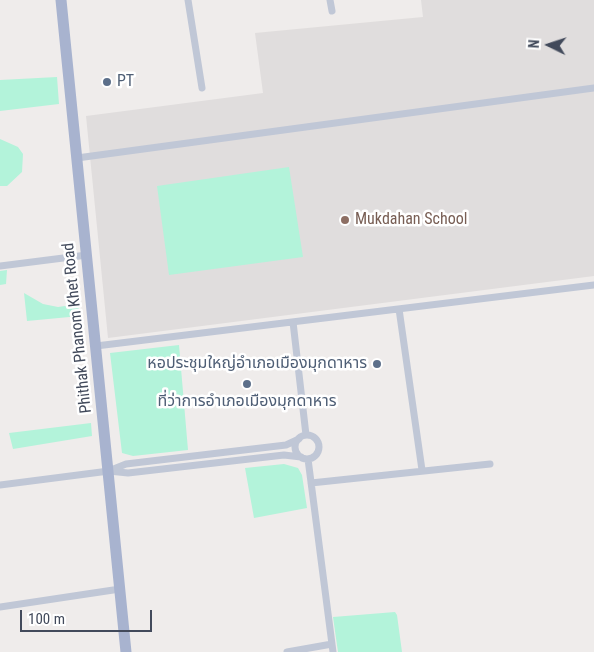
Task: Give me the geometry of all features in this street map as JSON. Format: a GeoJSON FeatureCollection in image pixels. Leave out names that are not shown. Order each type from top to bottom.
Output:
{"type":"FeatureCollection","features":[{"type":"Feature","properties":{"kind":"main road","name":"Phithak Phanom Khet Road"},"geometry":{"type":"LineString","coordinates":[[61,0],[126,652]]}},
{"type":"Feature","properties":{"kind":"street"},"geometry":{"type":"LineString","coordinates":[[188,0],[202,88]]}},
{"type":"Feature","properties":{"kind":"street"},"geometry":{"type":"LineString","coordinates":[[330,0],[332,11]]}},
{"type":"Feature","properties":{"kind":"street"},"geometry":{"type":"LineString","coordinates":[[77,158],[594,88]]}},
{"type":"Feature","properties":{"kind":"street"},"geometry":{"type":"LineString","coordinates":[[0,266],[87,255]]}},
{"type":"Feature","properties":{"kind":"street"},"geometry":{"type":"LineString","coordinates":[[96,346],[594,285]]}},
{"type":"Feature","properties":{"kind":"street"},"geometry":{"type":"LineString","coordinates":[[399,309],[422,470]]}},
{"type":"Feature","properties":{"kind":"street"},"geometry":{"type":"LineString","coordinates":[[293,322],[303,437],[296,450],[305,458],[311,483],[333,652]]}},
{"type":"Feature","properties":{"kind":"street"},"geometry":{"type":"LineString","coordinates":[[0,485],[109,471],[128,473],[284,455],[305,458],[315,456],[319,446],[316,439],[303,437],[286,445],[126,464],[109,471]]}},
{"type":"Feature","properties":{"kind":"street"},"geometry":{"type":"LineString","coordinates":[[311,483],[490,464]]}},
{"type":"Feature","properties":{"kind":"street"},"geometry":{"type":"LineString","coordinates":[[0,607],[120,589]]}},
{"type":"Feature","properties":{"kind":"street"},"geometry":{"type":"LineString","coordinates":[[287,652],[332,644]]}},
{"type":"Feature","properties":{"kind":"shaded area","name":"Mukdahan School"},"geometry":{"type":"Polygon","coordinates":[[[421,0],[594,0],[594,276],[108,338],[86,116],[263,93],[255,33],[423,17],[421,0]]]}},
{"type":"Feature","properties":{"kind":"green space"},"geometry":{"type":"Polygon","coordinates":[[[57,77],[59,104],[0,111],[0,80],[57,77]]]}},
{"type":"Feature","properties":{"kind":"green space"},"geometry":{"type":"Polygon","coordinates":[[[0,139],[18,147],[23,154],[22,172],[7,186],[0,186],[0,139]]]}},
{"type":"Feature","properties":{"kind":"green space"},"geometry":{"type":"Polygon","coordinates":[[[289,167],[303,257],[169,275],[157,186],[289,167]]]}},
{"type":"Feature","properties":{"kind":"green space"},"geometry":{"type":"Polygon","coordinates":[[[7,270],[6,284],[0,285],[0,271],[7,270]]]}},
{"type":"Feature","properties":{"kind":"green space"},"geometry":{"type":"Polygon","coordinates":[[[24,293],[43,304],[58,307],[78,304],[80,316],[27,321],[24,293]]]}},
{"type":"Feature","properties":{"kind":"green space"},"geometry":{"type":"Polygon","coordinates":[[[179,345],[188,450],[133,456],[122,453],[110,353],[179,345]]]}},
{"type":"Feature","properties":{"kind":"green space"},"geometry":{"type":"Polygon","coordinates":[[[91,423],[92,436],[13,449],[9,433],[91,423]]]}},
{"type":"Feature","properties":{"kind":"green space"},"geometry":{"type":"Polygon","coordinates":[[[284,464],[298,468],[302,475],[307,508],[254,518],[245,468],[284,464]]]}},
{"type":"Feature","properties":{"kind":"green space"},"geometry":{"type":"Polygon","coordinates":[[[395,612],[402,652],[338,652],[333,617],[395,612]]]}},
{"type":"Feature","properties":{"kind":"place","name":"PT"},"geometry":{"type":"Point","coordinates":[107,82]}},
{"type":"Feature","properties":{"kind":"place","name":"Mukdahan School"},"geometry":{"type":"Point","coordinates":[345,220]}},
{"type":"Feature","properties":{"kind":"place","name":"หอประชุมใหญ่อำเภอเมืองมุกดาหาร"},"geometry":{"type":"Point","coordinates":[377,364]}},
{"type":"Feature","properties":{"kind":"place","name":"ที่ว่าการอำเภอเมืองมุกดาหาร"},"geometry":{"type":"Point","coordinates":[247,384]}}]}
